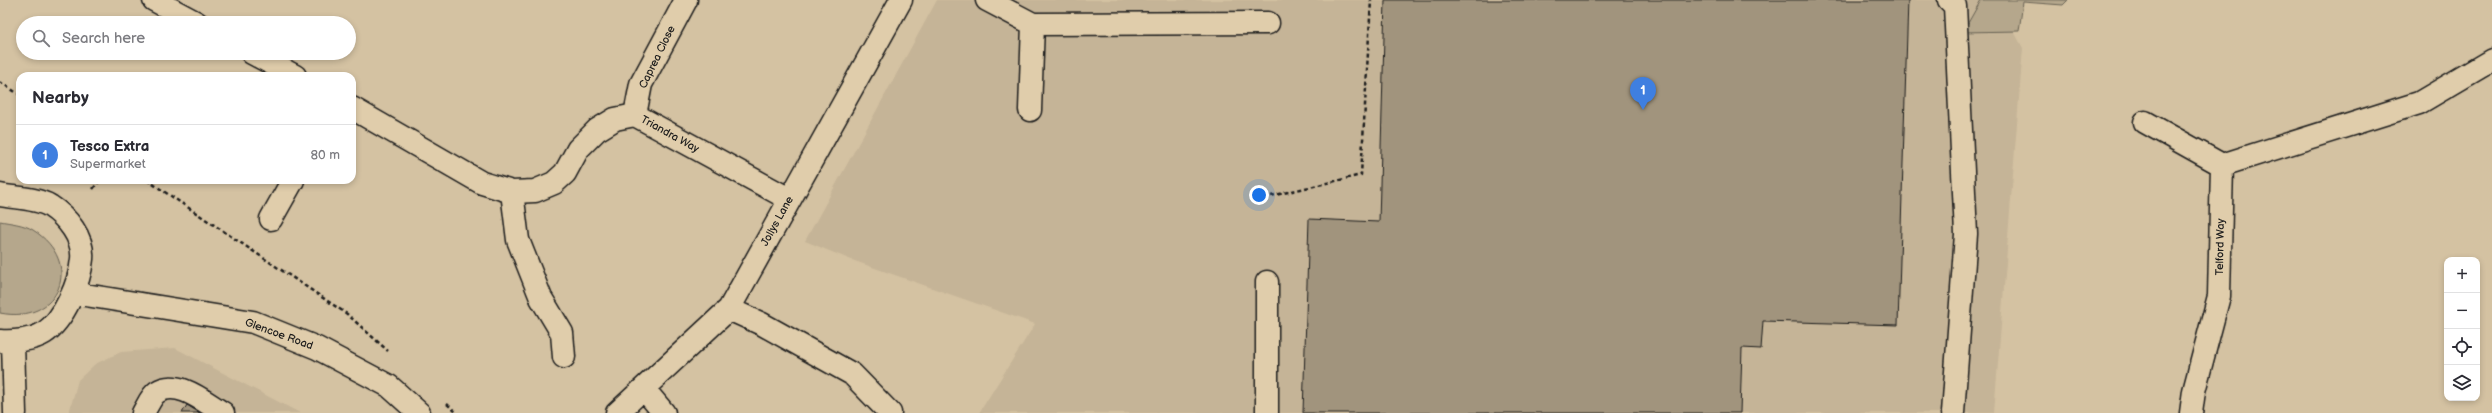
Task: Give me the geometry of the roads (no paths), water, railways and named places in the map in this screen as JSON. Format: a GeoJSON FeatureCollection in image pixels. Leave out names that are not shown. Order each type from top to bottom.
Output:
{"type":"FeatureCollection","features":[{"type":"Feature","properties":{"kind":"street"},"geometry":{"type":"LineString","coordinates":[[154,0],[184,16]]}},
{"type":"Feature","properties":{"kind":"street","name":"Caprea Close"},"geometry":{"type":"LineString","coordinates":[[635,115],[641,84],[686,0]]}},
{"type":"Feature","properties":{"kind":"street","name":"Jollys Lane"},"geometry":{"type":"LineString","coordinates":[[617,413],[729,309],[901,0]]}},
{"type":"Feature","properties":{"kind":"street"},"geometry":{"type":"LineString","coordinates":[[987,0],[1033,24],[1268,22]]}},
{"type":"Feature","properties":{"kind":"street"},"geometry":{"type":"LineString","coordinates":[[1949,0],[1955,6],[1966,234],[1953,413]]}},
{"type":"Feature","properties":{"kind":"street"},"geometry":{"type":"LineString","coordinates":[[1030,110],[1033,24]]}},
{"type":"Feature","properties":{"kind":"street"},"geometry":{"type":"LineString","coordinates":[[265,60],[288,72]]}},
{"type":"Feature","properties":{"kind":"street"},"geometry":{"type":"LineString","coordinates":[[2145,122],[2222,165],[2419,103],[2492,60]]}},
{"type":"Feature","properties":{"kind":"street","name":"Triandra Way"},"geometry":{"type":"LineString","coordinates":[[356,110],[482,183],[512,192],[535,191],[554,182],[565,173],[578,149],[597,130],[615,119],[635,115],[789,199]]}},
{"type":"Feature","properties":{"kind":"street","name":"Telford Way"},"geometry":{"type":"LineString","coordinates":[[2191,413],[2194,391],[2219,296],[2222,165]]}},
{"type":"Feature","properties":{"kind":"street"},"geometry":{"type":"LineString","coordinates":[[271,219],[291,184]]}},
{"type":"Feature","properties":{"kind":"street"},"geometry":{"type":"LineString","coordinates":[[512,192],[518,240],[541,298],[562,333],[564,358]]}},
{"type":"Feature","properties":{"kind":"street"},"geometry":{"type":"LineString","coordinates":[[0,195],[49,206],[66,218],[79,239],[82,258],[73,293],[62,314],[52,327],[43,334],[6,341],[15,413]]}},
{"type":"Feature","properties":{"kind":"street"},"geometry":{"type":"LineString","coordinates":[[1267,282],[1267,413]]}},
{"type":"Feature","properties":{"kind":"street","name":"Glencoe Road"},"geometry":{"type":"LineString","coordinates":[[73,293],[253,322],[317,348],[389,386],[418,413]]}},
{"type":"Feature","properties":{"kind":"street"},"geometry":{"type":"LineString","coordinates":[[729,309],[762,324],[852,374],[890,413]]}},
{"type":"Feature","properties":{"kind":"street"},"geometry":{"type":"LineString","coordinates":[[143,413],[156,392],[166,388],[176,387],[223,413]]}},
{"type":"Feature","properties":{"kind":"street"},"geometry":{"type":"LineString","coordinates":[[644,389],[664,413]]}},
{"type":"Feature","properties":{"kind":"place","name":"Tesco Extra"},"geometry":{"type":"Point","coordinates":[1643,110]}}]}
